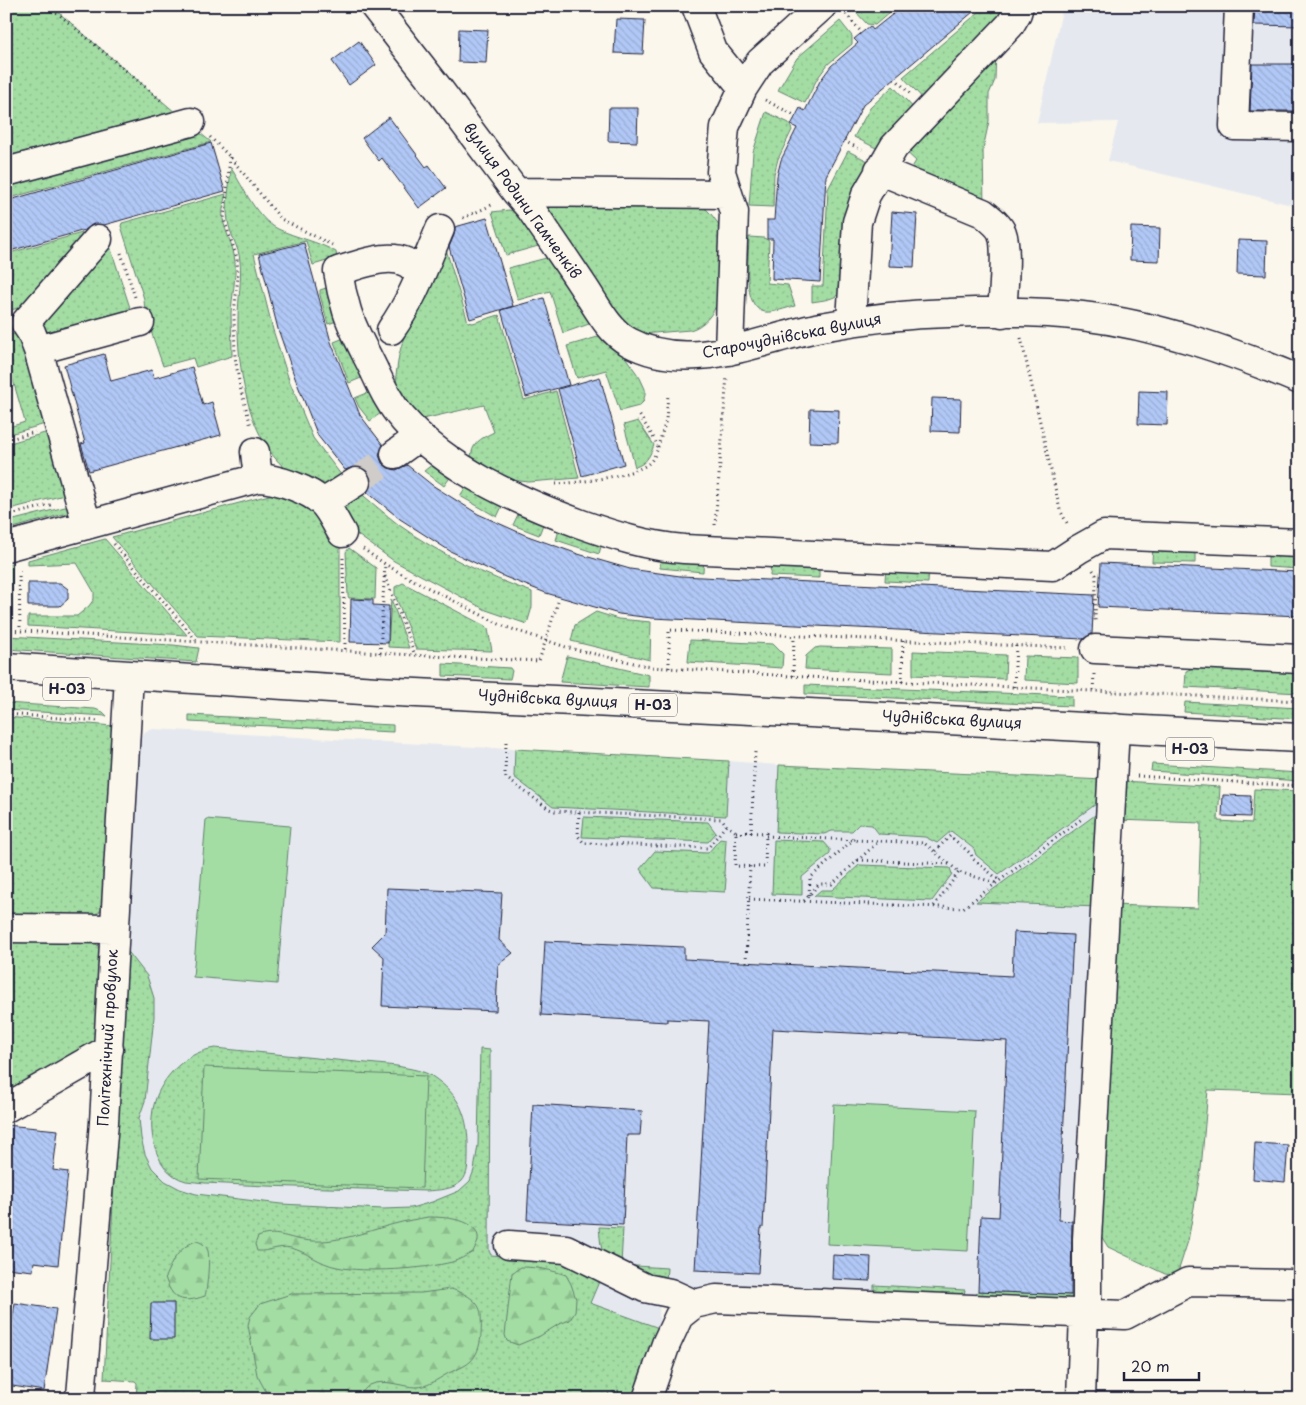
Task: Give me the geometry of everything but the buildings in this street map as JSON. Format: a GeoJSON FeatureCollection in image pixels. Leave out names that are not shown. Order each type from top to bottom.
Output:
{"type":"FeatureCollection","features":[{"type":"Feature","properties":{"kind":"street","name":"вулиця Родини Гамченків"},"geometry":{"type":"LineString","coordinates":[[374,6],[530,208],[610,326],[628,342],[650,351],[694,355]]}},
{"type":"Feature","properties":{"kind":"street"},"geometry":{"type":"LineString","coordinates":[[696,6],[714,51],[743,88]]}},
{"type":"Feature","properties":{"kind":"street"},"geometry":{"type":"LineString","coordinates":[[850,321],[857,222],[866,195],[894,147],[1010,25],[1018,13],[1019,6]]}},
{"type":"Feature","properties":{"kind":"street"},"geometry":{"type":"LineString","coordinates":[[1239,6],[1234,126],[1300,127]]}},
{"type":"Feature","properties":{"kind":"street"},"geometry":{"type":"LineString","coordinates":[[729,351],[734,212],[720,172],[725,127],[743,88],[760,62],[834,10]]}},
{"type":"Feature","properties":{"kind":"street"},"geometry":{"type":"LineString","coordinates":[[6,172],[191,122]]}},
{"type":"Feature","properties":{"kind":"street"},"geometry":{"type":"LineString","coordinates":[[880,170],[983,213],[994,222],[1002,232],[1009,313]]}},
{"type":"Feature","properties":{"kind":"street"},"geometry":{"type":"LineString","coordinates":[[516,192],[727,194]]}},
{"type":"Feature","properties":{"kind":"street"},"geometry":{"type":"LineString","coordinates":[[391,330],[414,294],[440,229]]}},
{"type":"Feature","properties":{"kind":"street"},"geometry":{"type":"LineString","coordinates":[[91,523],[79,498],[38,350],[31,332],[16,322],[98,239]]}},
{"type":"Feature","properties":{"kind":"street"},"geometry":{"type":"LineString","coordinates":[[420,276],[415,267],[399,259],[386,258],[338,271],[348,313],[379,379],[402,419],[434,448],[472,475],[512,496],[555,514],[640,543],[661,547],[713,550],[1053,566],[1079,548],[1104,535],[1300,543]]}},
{"type":"Feature","properties":{"kind":"street","name":"Старочуднівська вулиця"},"geometry":{"type":"LineString","coordinates":[[694,355],[729,351],[805,330],[850,321],[941,313],[1009,313],[1081,316],[1158,330],[1204,344],[1300,380]]}},
{"type":"Feature","properties":{"kind":"street"},"geometry":{"type":"LineString","coordinates":[[38,350],[140,322]]}},
{"type":"Feature","properties":{"kind":"street"},"geometry":{"type":"LineString","coordinates":[[395,454],[420,436]]}},
{"type":"Feature","properties":{"kind":"street"},"geometry":{"type":"LineString","coordinates":[[13,545],[91,523],[256,465],[323,503],[346,536]]}},
{"type":"Feature","properties":{"kind":"street"},"geometry":{"type":"LineString","coordinates":[[323,503],[356,482]]}},
{"type":"Feature","properties":{"kind":"street"},"geometry":{"type":"LineString","coordinates":[[1094,649],[1300,659]]}},
{"type":"Feature","properties":{"kind":"street","name":"Чуднівська вулиця"},"geometry":{"type":"LineString","coordinates":[[6,667],[128,684]]}},
{"type":"Feature","properties":{"kind":"street","name":"Чуднівська вулиця"},"geometry":{"type":"LineString","coordinates":[[6,685],[128,684],[534,699],[1114,736],[1300,755]]}},
{"type":"Feature","properties":{"kind":"street","name":"Політехнічний провулок"},"geometry":{"type":"LineString","coordinates":[[87,1398],[128,684]]}},
{"type":"Feature","properties":{"kind":"street"},"geometry":{"type":"LineString","coordinates":[[1082,1399],[1084,1313],[1087,1300],[1087,1239],[1116,828],[1111,786],[1114,736]]}},
{"type":"Feature","properties":{"kind":"street","name":"Чуднівська вулиця"},"geometry":{"type":"LineString","coordinates":[[1114,736],[1300,738]]}},
{"type":"Feature","properties":{"kind":"street"},"geometry":{"type":"LineString","coordinates":[[6,928],[114,930]]}},
{"type":"Feature","properties":{"kind":"street"},"geometry":{"type":"LineString","coordinates":[[6,1108],[108,1049]]}},
{"type":"Feature","properties":{"kind":"street"},"geometry":{"type":"LineString","coordinates":[[509,1245],[566,1249],[645,1288],[670,1293],[694,1304]]}},
{"type":"Feature","properties":{"kind":"street"},"geometry":{"type":"LineString","coordinates":[[647,1399],[666,1344],[679,1316],[694,1304],[716,1298],[1125,1315],[1188,1282],[1300,1283]]}},
{"type":"Feature","properties":{"kind":"path"},"geometry":{"type":"LineString","coordinates":[[50,6],[168,106]]}},
{"type":"Feature","properties":{"kind":"path"},"geometry":{"type":"LineString","coordinates":[[834,10],[862,33]]}},
{"type":"Feature","properties":{"kind":"path"},"geometry":{"type":"LineString","coordinates":[[743,88],[796,116]]}},
{"type":"Feature","properties":{"kind":"path"},"geometry":{"type":"LineString","coordinates":[[191,122],[217,143],[230,157],[280,219],[333,245]]}},
{"type":"Feature","properties":{"kind":"path"},"geometry":{"type":"LineString","coordinates":[[230,157],[224,219],[234,246],[238,266],[234,314],[235,357],[240,387],[254,438],[256,465]]}},
{"type":"Feature","properties":{"kind":"path"},"geometry":{"type":"LineString","coordinates":[[98,239],[115,234],[136,300],[140,322]]}},
{"type":"Feature","properties":{"kind":"path"},"geometry":{"type":"LineString","coordinates":[[1009,313],[1060,510],[1079,548],[1096,575],[1093,690]]}},
{"type":"Feature","properties":{"kind":"path"},"geometry":{"type":"LineString","coordinates":[[713,550],[729,351]]}},
{"type":"Feature","properties":{"kind":"path"},"geometry":{"type":"LineString","coordinates":[[550,485],[590,481],[640,469],[649,464],[658,448],[666,420],[668,395]]}},
{"type":"Feature","properties":{"kind":"path"},"geometry":{"type":"LineString","coordinates":[[638,414],[658,448]]}},
{"type":"Feature","properties":{"kind":"path"},"geometry":{"type":"LineString","coordinates":[[6,516],[79,498]]}},
{"type":"Feature","properties":{"kind":"path"},"geometry":{"type":"LineString","coordinates":[[91,523],[199,642]]}},
{"type":"Feature","properties":{"kind":"path"},"geometry":{"type":"LineString","coordinates":[[345,651],[343,551],[346,536],[385,564],[504,626],[569,648],[651,668],[1300,701]]}},
{"type":"Feature","properties":{"kind":"path"},"geometry":{"type":"LineString","coordinates":[[13,545],[20,630]]}},
{"type":"Feature","properties":{"kind":"path"},"geometry":{"type":"LineString","coordinates":[[380,653],[385,564]]}},
{"type":"Feature","properties":{"kind":"path"},"geometry":{"type":"LineString","coordinates":[[384,573],[415,656]]}},
{"type":"Feature","properties":{"kind":"path"},"geometry":{"type":"LineString","coordinates":[[6,630],[415,656],[539,661],[558,602]]}},
{"type":"Feature","properties":{"kind":"path"},"geometry":{"type":"LineString","coordinates":[[669,668],[669,630],[1094,649]]}},
{"type":"Feature","properties":{"kind":"path"},"geometry":{"type":"LineString","coordinates":[[793,676],[794,636]]}},
{"type":"Feature","properties":{"kind":"path"},"geometry":{"type":"LineString","coordinates":[[902,682],[903,640]]}},
{"type":"Feature","properties":{"kind":"path"},"geometry":{"type":"LineString","coordinates":[[1014,687],[1016,646]]}},
{"type":"Feature","properties":{"kind":"path"},"geometry":{"type":"LineString","coordinates":[[6,714],[100,721]]}},
{"type":"Feature","properties":{"kind":"path"},"geometry":{"type":"LineString","coordinates":[[506,742],[506,778],[549,809],[556,811],[722,819],[726,825],[736,832],[766,833],[766,836],[924,843],[959,872],[997,881]]}},
{"type":"Feature","properties":{"kind":"path"},"geometry":{"type":"LineString","coordinates":[[751,833],[755,752]]}},
{"type":"Feature","properties":{"kind":"path"},"geometry":{"type":"LineString","coordinates":[[748,899],[963,908],[1111,786],[1300,786]]}},
{"type":"Feature","properties":{"kind":"path"},"geometry":{"type":"LineString","coordinates":[[579,812],[578,836],[584,843],[708,848],[726,825]]}},
{"type":"Feature","properties":{"kind":"path"},"geometry":{"type":"LineString","coordinates":[[736,832],[735,866],[765,867],[766,836]]}},
{"type":"Feature","properties":{"kind":"path"},"geometry":{"type":"LineString","coordinates":[[935,851],[950,836],[971,854],[973,859],[997,881]]}},
{"type":"Feature","properties":{"kind":"path"},"geometry":{"type":"LineString","coordinates":[[809,895],[810,878],[854,839]]}},
{"type":"Feature","properties":{"kind":"path"},"geometry":{"type":"LineString","coordinates":[[804,901],[818,884],[832,884],[878,842]]}},
{"type":"Feature","properties":{"kind":"path"},"geometry":{"type":"LineString","coordinates":[[858,860],[950,864]]}},
{"type":"Feature","properties":{"kind":"path"},"geometry":{"type":"LineString","coordinates":[[746,962],[750,866]]}},
{"type":"Feature","properties":{"kind":"path"},"geometry":{"type":"LineString","coordinates":[[934,906],[959,872]]}},
{"type":"Feature","properties":{"kind":"shaded area"},"geometry":{"type":"Polygon","coordinates":[[[1063,6],[1300,6],[1300,207],[1108,161],[1118,122],[1037,123],[1063,6]]]}},
{"type":"Feature","properties":{"kind":"shaded area"},"geometry":{"type":"Polygon","coordinates":[[[154,729],[779,765],[1104,780],[1075,1294],[1071,1299],[702,1291],[660,1284],[659,1328],[136,1399],[137,1383],[135,1381],[104,1379],[137,740],[146,731],[154,729]]]}},
{"type":"Feature","properties":{"kind":"green space"},"geometry":{"type":"Polygon","coordinates":[[[6,6],[51,6],[176,113],[6,157],[6,6]]]}},
{"type":"Feature","properties":{"kind":"green space"},"geometry":{"type":"Polygon","coordinates":[[[859,6],[897,6],[875,25],[867,24],[854,10],[859,6]]]}},
{"type":"Feature","properties":{"kind":"green space"},"geometry":{"type":"Polygon","coordinates":[[[986,6],[1005,6],[1006,21],[927,103],[903,77],[986,6]]]}},
{"type":"Feature","properties":{"kind":"green space"},"geometry":{"type":"Polygon","coordinates":[[[840,21],[852,36],[852,44],[828,64],[817,79],[805,103],[778,90],[797,58],[840,21]]]}},
{"type":"Feature","properties":{"kind":"green space"},"geometry":{"type":"Polygon","coordinates":[[[996,49],[995,80],[989,94],[989,121],[983,149],[984,207],[909,172],[916,161],[902,148],[996,49]]]}},
{"type":"Feature","properties":{"kind":"green space"},"geometry":{"type":"Polygon","coordinates":[[[893,86],[918,113],[882,151],[854,137],[870,108],[893,86]]]}},
{"type":"Feature","properties":{"kind":"green space"},"geometry":{"type":"Polygon","coordinates":[[[766,112],[789,123],[792,130],[778,159],[774,174],[773,207],[749,206],[753,152],[766,112]]]}},
{"type":"Feature","properties":{"kind":"green space"},"geometry":{"type":"Polygon","coordinates":[[[194,128],[211,142],[6,199],[6,180],[194,128]]]}},
{"type":"Feature","properties":{"kind":"green space"},"geometry":{"type":"Polygon","coordinates":[[[848,151],[872,163],[841,292],[832,298],[812,302],[812,286],[823,286],[828,189],[848,151]]]}},
{"type":"Feature","properties":{"kind":"green space"},"geometry":{"type":"Polygon","coordinates":[[[231,168],[257,210],[270,224],[285,232],[336,252],[337,258],[313,265],[306,241],[254,254],[273,330],[289,380],[313,438],[345,480],[324,487],[299,477],[286,469],[262,439],[253,420],[242,378],[238,337],[240,261],[227,215],[231,168]]]}},
{"type":"Feature","properties":{"kind":"green space"},"geometry":{"type":"Polygon","coordinates":[[[226,194],[223,205],[224,223],[235,262],[231,313],[232,356],[196,367],[193,358],[163,366],[145,314],[144,299],[121,226],[122,223],[226,194]]]}},
{"type":"Feature","properties":{"kind":"green space"},"geometry":{"type":"Polygon","coordinates":[[[551,205],[699,207],[706,209],[720,226],[718,300],[711,315],[700,326],[690,330],[642,334],[624,328],[547,209],[551,205]]]}},
{"type":"Feature","properties":{"kind":"green space"},"geometry":{"type":"Polygon","coordinates":[[[509,210],[517,212],[542,245],[506,255],[492,212],[509,210]]]}},
{"type":"Feature","properties":{"kind":"green space"},"geometry":{"type":"Polygon","coordinates":[[[93,230],[23,307],[6,311],[6,254],[93,230]]]}},
{"type":"Feature","properties":{"kind":"green space"},"geometry":{"type":"Polygon","coordinates":[[[442,236],[468,322],[473,323],[499,315],[524,400],[556,391],[579,478],[529,482],[493,478],[471,460],[471,454],[477,442],[494,432],[484,405],[423,419],[412,414],[397,387],[396,375],[399,355],[407,325],[442,236]]]}},
{"type":"Feature","properties":{"kind":"green space"},"geometry":{"type":"Polygon","coordinates":[[[749,237],[764,238],[769,241],[767,283],[788,285],[795,306],[765,312],[757,308],[752,301],[748,280],[749,237]]]}},
{"type":"Feature","properties":{"kind":"green space"},"geometry":{"type":"Polygon","coordinates":[[[110,246],[133,317],[54,336],[47,331],[42,323],[98,249],[110,246]]]}},
{"type":"Feature","properties":{"kind":"green space"},"geometry":{"type":"Polygon","coordinates":[[[554,256],[595,322],[563,333],[550,291],[518,300],[508,268],[554,256]]]}},
{"type":"Feature","properties":{"kind":"green space"},"geometry":{"type":"Polygon","coordinates":[[[335,285],[343,319],[328,324],[320,290],[335,285]]]}},
{"type":"Feature","properties":{"kind":"green space"},"geometry":{"type":"Polygon","coordinates":[[[13,334],[19,337],[49,423],[6,435],[6,428],[25,422],[6,356],[8,355],[6,335],[13,334]]]}},
{"type":"Feature","properties":{"kind":"green space"},"geometry":{"type":"Polygon","coordinates":[[[349,336],[366,376],[349,383],[334,342],[349,336]]]}},
{"type":"Feature","properties":{"kind":"green space"},"geometry":{"type":"Polygon","coordinates":[[[601,336],[616,344],[640,378],[645,389],[645,395],[643,402],[639,406],[620,411],[606,370],[577,378],[567,346],[601,336]]]}},
{"type":"Feature","properties":{"kind":"green space"},"geometry":{"type":"Polygon","coordinates":[[[372,391],[381,413],[370,421],[359,407],[355,398],[372,391]]]}},
{"type":"Feature","properties":{"kind":"green space"},"geometry":{"type":"Polygon","coordinates":[[[638,421],[654,445],[647,459],[635,467],[624,425],[638,421]]]}},
{"type":"Feature","properties":{"kind":"green space"},"geometry":{"type":"Polygon","coordinates":[[[52,431],[68,494],[6,510],[6,444],[52,431]]]}},
{"type":"Feature","properties":{"kind":"green space"},"geometry":{"type":"Polygon","coordinates":[[[438,460],[454,472],[444,486],[424,471],[438,460]]]}},
{"type":"Feature","properties":{"kind":"green space"},"geometry":{"type":"Polygon","coordinates":[[[469,482],[505,500],[497,517],[460,496],[469,482]]]}},
{"type":"Feature","properties":{"kind":"green space"},"geometry":{"type":"Polygon","coordinates":[[[358,491],[414,536],[480,571],[532,592],[532,607],[527,624],[486,610],[394,561],[355,533],[345,522],[342,504],[358,491]]]}},
{"type":"Feature","properties":{"kind":"green space"},"geometry":{"type":"Polygon","coordinates":[[[273,494],[293,498],[302,503],[340,540],[340,642],[198,636],[112,537],[273,494]]]}},
{"type":"Feature","properties":{"kind":"green space"},"geometry":{"type":"Polygon","coordinates":[[[65,507],[73,508],[71,512],[6,530],[6,522],[65,507]]]}},
{"type":"Feature","properties":{"kind":"green space"},"geometry":{"type":"Polygon","coordinates":[[[521,508],[545,519],[539,535],[513,525],[521,508]]]}},
{"type":"Feature","properties":{"kind":"green space"},"geometry":{"type":"Polygon","coordinates":[[[561,524],[603,539],[599,554],[556,540],[561,524]]]}},
{"type":"Feature","properties":{"kind":"green space"},"geometry":{"type":"Polygon","coordinates":[[[105,539],[187,635],[28,626],[28,616],[77,616],[94,599],[94,592],[77,563],[28,565],[28,560],[105,539]]]}},
{"type":"Feature","properties":{"kind":"green space"},"geometry":{"type":"Polygon","coordinates":[[[1153,544],[1195,546],[1195,563],[1152,562],[1153,544]]]}},
{"type":"Feature","properties":{"kind":"green space"},"geometry":{"type":"Polygon","coordinates":[[[349,548],[376,568],[375,599],[349,598],[346,552],[349,548]]]}},
{"type":"Feature","properties":{"kind":"green space"},"geometry":{"type":"Polygon","coordinates":[[[1268,550],[1300,551],[1300,569],[1268,567],[1268,550]]]}},
{"type":"Feature","properties":{"kind":"green space"},"geometry":{"type":"Polygon","coordinates":[[[661,552],[704,555],[703,572],[660,568],[661,552]]]}},
{"type":"Feature","properties":{"kind":"green space"},"geometry":{"type":"Polygon","coordinates":[[[771,559],[819,562],[819,578],[770,576],[771,559]]]}},
{"type":"Feature","properties":{"kind":"green space"},"geometry":{"type":"Polygon","coordinates":[[[12,564],[12,624],[6,623],[6,565],[12,564]]]}},
{"type":"Feature","properties":{"kind":"green space"},"geometry":{"type":"Polygon","coordinates":[[[886,565],[929,567],[928,583],[885,581],[886,565]]]}},
{"type":"Feature","properties":{"kind":"green space"},"geometry":{"type":"Polygon","coordinates":[[[403,583],[485,626],[488,629],[492,651],[416,649],[395,595],[395,587],[403,583]]]}},
{"type":"Feature","properties":{"kind":"green space"},"geometry":{"type":"Polygon","coordinates":[[[391,599],[409,648],[388,647],[391,599]]]}},
{"type":"Feature","properties":{"kind":"green space"},"geometry":{"type":"Polygon","coordinates":[[[596,612],[618,619],[651,622],[650,660],[571,641],[575,625],[596,612]]]}},
{"type":"Feature","properties":{"kind":"green space"},"geometry":{"type":"Polygon","coordinates":[[[6,636],[199,648],[196,662],[6,649],[6,636]]]}},
{"type":"Feature","properties":{"kind":"green space"},"geometry":{"type":"Polygon","coordinates":[[[690,640],[773,644],[783,654],[782,668],[688,662],[690,640]]]}},
{"type":"Feature","properties":{"kind":"green space"},"geometry":{"type":"Polygon","coordinates":[[[815,648],[892,649],[892,673],[805,669],[806,656],[815,648]]]}},
{"type":"Feature","properties":{"kind":"green space"},"geometry":{"type":"Polygon","coordinates":[[[913,651],[1006,655],[1005,679],[913,675],[913,651]]]}},
{"type":"Feature","properties":{"kind":"green space"},"geometry":{"type":"Polygon","coordinates":[[[567,656],[649,675],[649,687],[560,682],[567,656]]]}},
{"type":"Feature","properties":{"kind":"green space"},"geometry":{"type":"Polygon","coordinates":[[[1025,656],[1078,658],[1078,683],[1024,680],[1025,656]]]}},
{"type":"Feature","properties":{"kind":"green space"},"geometry":{"type":"Polygon","coordinates":[[[443,664],[510,668],[512,671],[510,679],[443,676],[443,664]]]}},
{"type":"Feature","properties":{"kind":"green space"},"geometry":{"type":"Polygon","coordinates":[[[1193,668],[1300,672],[1300,693],[1185,687],[1186,671],[1193,668]]]}},
{"type":"Feature","properties":{"kind":"green space"},"geometry":{"type":"Polygon","coordinates":[[[805,685],[1072,696],[1072,706],[805,694],[805,685]]]}},
{"type":"Feature","properties":{"kind":"green space"},"geometry":{"type":"Polygon","coordinates":[[[1185,702],[1300,708],[1300,719],[1184,712],[1185,702]]]}},
{"type":"Feature","properties":{"kind":"green space"},"geometry":{"type":"Polygon","coordinates":[[[6,703],[95,709],[107,716],[6,710],[6,703]]]}},
{"type":"Feature","properties":{"kind":"green space"},"geometry":{"type":"Polygon","coordinates":[[[189,715],[393,725],[393,732],[189,722],[189,715]]]}},
{"type":"Feature","properties":{"kind":"green space"},"geometry":{"type":"Polygon","coordinates":[[[6,717],[113,726],[105,899],[102,909],[91,919],[6,917],[6,717]]]}},
{"type":"Feature","properties":{"kind":"green space"},"geometry":{"type":"Polygon","coordinates":[[[515,749],[729,761],[726,816],[553,807],[514,777],[515,749]]]}},
{"type":"Feature","properties":{"kind":"green space"},"geometry":{"type":"Polygon","coordinates":[[[1152,764],[1300,773],[1300,781],[1151,771],[1152,764]]]}},
{"type":"Feature","properties":{"kind":"green space"},"geometry":{"type":"Polygon","coordinates":[[[779,765],[1104,780],[1103,799],[999,874],[976,855],[974,849],[951,831],[937,843],[925,837],[879,834],[872,825],[859,824],[852,831],[832,831],[824,834],[776,832],[779,765]]]}},
{"type":"Feature","properties":{"kind":"green space"},"geometry":{"type":"Polygon","coordinates":[[[1123,781],[1220,787],[1218,821],[1252,823],[1254,789],[1300,791],[1300,1093],[1208,1090],[1201,1169],[1188,1241],[1178,1272],[1173,1275],[1165,1274],[1108,1247],[1098,1231],[1112,905],[1198,908],[1201,823],[1117,820],[1123,781]]]}},
{"type":"Feature","properties":{"kind":"green space"},"geometry":{"type":"Polygon","coordinates":[[[1102,810],[1097,907],[976,902],[1102,810]]]}},
{"type":"Feature","properties":{"kind":"green space"},"geometry":{"type":"Polygon","coordinates":[[[584,817],[708,822],[716,833],[708,842],[582,837],[584,817]]]}},
{"type":"Feature","properties":{"kind":"green space"},"geometry":{"type":"Polygon","coordinates":[[[206,819],[290,826],[277,984],[193,977],[206,819]]]}},
{"type":"Feature","properties":{"kind":"green space"},"geometry":{"type":"Polygon","coordinates":[[[720,839],[726,840],[725,892],[654,888],[640,869],[655,851],[708,853],[720,839]]]}},
{"type":"Feature","properties":{"kind":"green space"},"geometry":{"type":"Polygon","coordinates":[[[774,840],[824,842],[830,849],[830,854],[802,877],[802,895],[772,894],[774,840]]]}},
{"type":"Feature","properties":{"kind":"green space"},"geometry":{"type":"Polygon","coordinates":[[[859,865],[950,868],[952,874],[932,901],[814,896],[821,890],[832,890],[859,865]]]}},
{"type":"Feature","properties":{"kind":"green space"},"geometry":{"type":"Polygon","coordinates":[[[77,939],[93,942],[100,949],[98,1040],[6,1101],[6,942],[76,943],[77,939]]]}},
{"type":"Feature","properties":{"kind":"green space"},"geometry":{"type":"Polygon","coordinates":[[[126,949],[147,976],[154,998],[154,1017],[145,1101],[139,1118],[145,1154],[152,1168],[165,1181],[180,1189],[196,1194],[281,1204],[383,1209],[411,1208],[459,1191],[470,1181],[474,1170],[478,1145],[480,1049],[490,1050],[489,1251],[491,1255],[558,1260],[601,1277],[590,1303],[659,1328],[640,1399],[136,1399],[137,1383],[135,1381],[104,1379],[126,949]]]}},
{"type":"Feature","properties":{"kind":"green space"},"geometry":{"type":"Polygon","coordinates":[[[215,1048],[397,1066],[427,1074],[436,1079],[453,1095],[459,1103],[466,1122],[468,1166],[462,1181],[445,1189],[426,1191],[205,1183],[186,1181],[174,1176],[158,1157],[154,1144],[152,1117],[154,1104],[158,1093],[168,1077],[181,1063],[197,1053],[215,1048]]]}},
{"type":"Feature","properties":{"kind":"green space"},"geometry":{"type":"Polygon","coordinates":[[[204,1067],[426,1076],[422,1188],[199,1179],[204,1067]]]}},
{"type":"Feature","properties":{"kind":"green space"},"geometry":{"type":"Polygon","coordinates":[[[834,1104],[975,1111],[968,1251],[827,1244],[834,1104]]]}},
{"type":"Feature","properties":{"kind":"green space"},"geometry":{"type":"Polygon","coordinates":[[[428,1217],[459,1220],[467,1223],[477,1233],[478,1241],[473,1252],[452,1262],[426,1267],[363,1270],[331,1265],[291,1248],[282,1247],[257,1251],[255,1244],[258,1237],[270,1234],[297,1239],[326,1241],[428,1217]]]}},
{"type":"Feature","properties":{"kind":"green space"},"geometry":{"type":"Polygon","coordinates":[[[599,1227],[623,1228],[621,1265],[667,1268],[666,1281],[660,1284],[654,1282],[627,1271],[608,1260],[602,1248],[599,1227]]]}},
{"type":"Feature","properties":{"kind":"green space"},"geometry":{"type":"Polygon","coordinates":[[[196,1241],[206,1247],[209,1254],[206,1293],[205,1296],[184,1300],[171,1291],[165,1277],[173,1260],[185,1247],[196,1241]]]}},
{"type":"Feature","properties":{"kind":"green space"},"geometry":{"type":"Polygon","coordinates":[[[521,1267],[544,1269],[566,1275],[576,1299],[575,1312],[570,1320],[518,1345],[507,1341],[505,1335],[512,1273],[521,1267]]]}},
{"type":"Feature","properties":{"kind":"green space"},"geometry":{"type":"Polygon","coordinates":[[[874,1285],[965,1290],[964,1295],[874,1300],[874,1285]]]}},
{"type":"Feature","properties":{"kind":"green space"},"geometry":{"type":"Polygon","coordinates":[[[451,1289],[466,1295],[478,1305],[481,1315],[480,1344],[478,1351],[470,1362],[428,1384],[420,1387],[411,1387],[381,1382],[375,1383],[366,1387],[357,1399],[270,1399],[257,1375],[248,1325],[250,1317],[260,1304],[291,1294],[421,1293],[451,1289]]]}},
{"type":"Feature","properties":{"kind":"green space"},"geometry":{"type":"Polygon","coordinates":[[[978,1291],[1072,1295],[1072,1298],[1062,1303],[976,1296],[978,1291]]]}},
{"type":"Feature","properties":{"kind":"tunnel"},"geometry":{"type":"LineString","coordinates":[[356,482],[395,454]]}}]}
